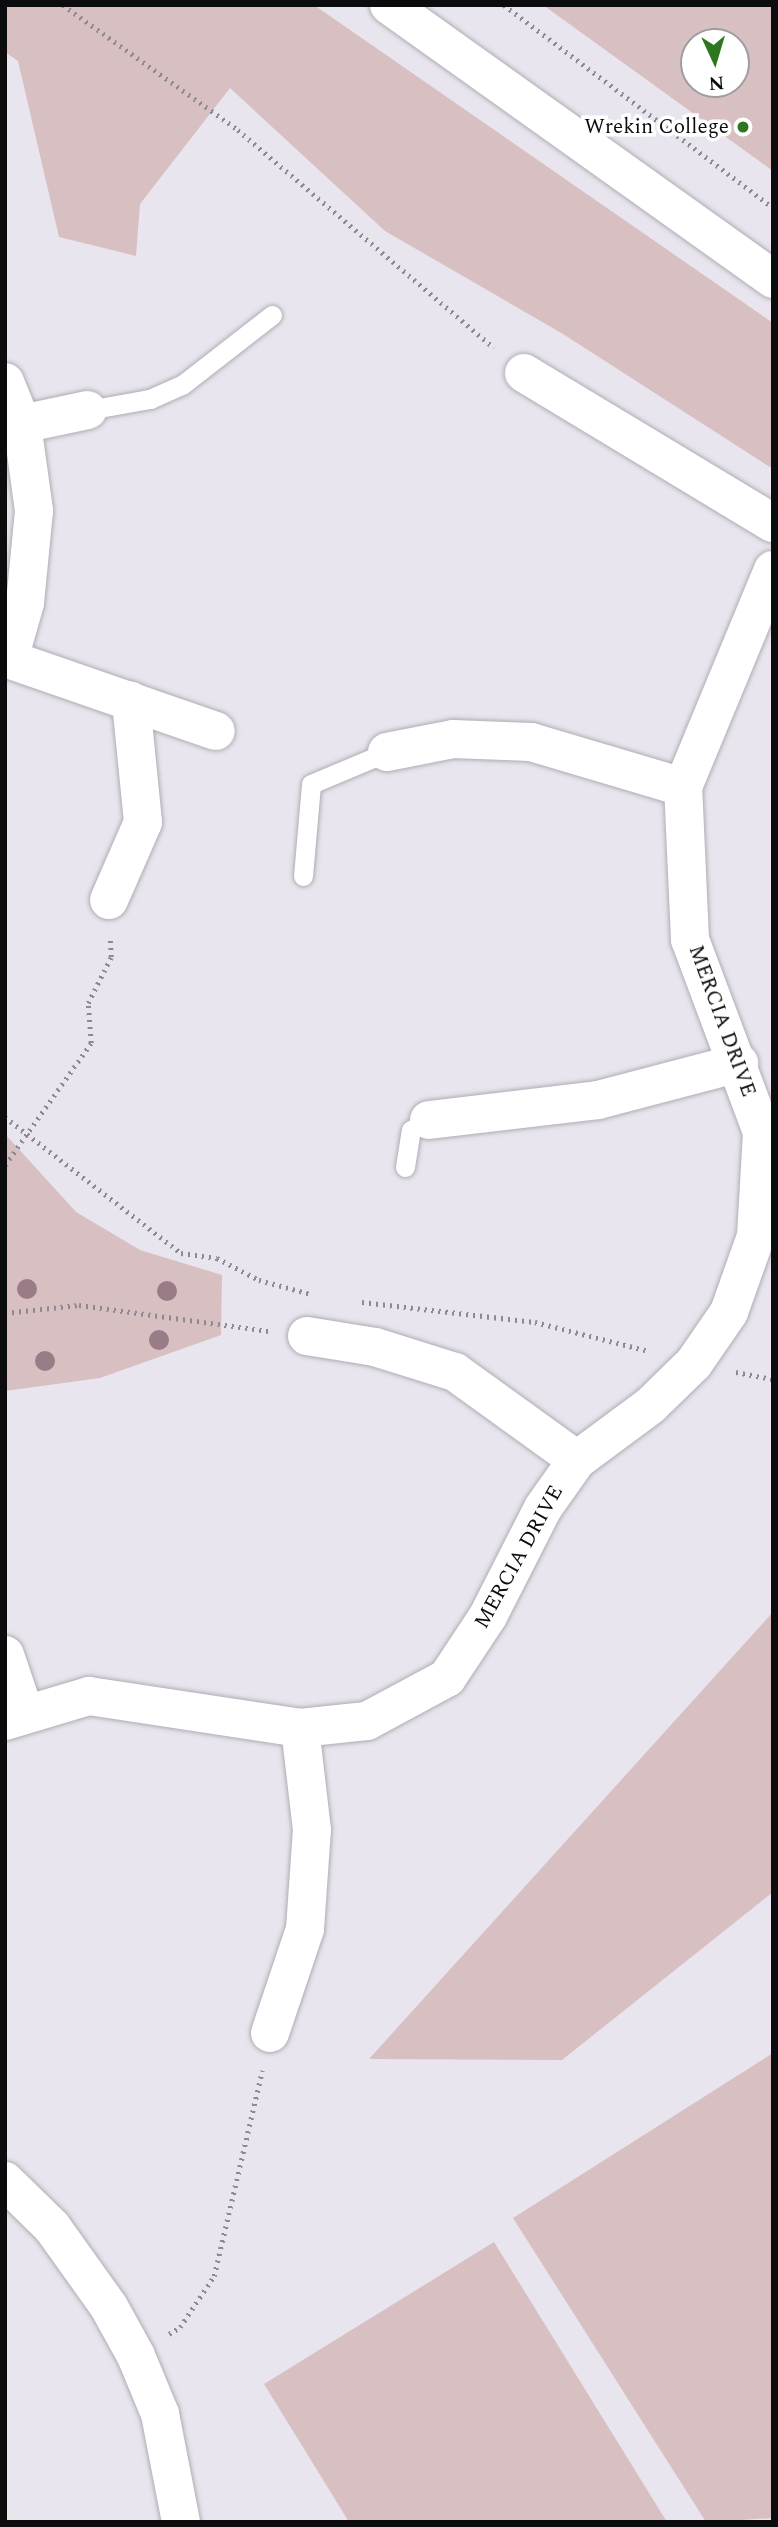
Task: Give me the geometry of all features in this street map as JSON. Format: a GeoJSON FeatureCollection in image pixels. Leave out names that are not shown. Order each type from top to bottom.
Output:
{"type":"FeatureCollection","features":[{"type":"Feature","properties":{"kind":"street"},"geometry":{"type":"LineString","coordinates":[[388,5],[773,279]]}},
{"type":"Feature","properties":{"kind":"street"},"geometry":{"type":"LineString","coordinates":[[524,373],[773,523]]}},
{"type":"Feature","properties":{"kind":"street"},"geometry":{"type":"LineString","coordinates":[[5,382],[22,424],[34,511],[25,603],[7,659],[216,731]]}},
{"type":"Feature","properties":{"kind":"street"},"geometry":{"type":"LineString","coordinates":[[22,424],[88,410]]}},
{"type":"Feature","properties":{"kind":"street","name":"MERCIA DRIVE"},"geometry":{"type":"LineString","coordinates":[[15,1716],[89,1696],[300,1728],[367,1721],[447,1678],[488,1616],[544,1508],[577,1460],[651,1405],[694,1363],[729,1312],[756,1236],[767,1131],[690,939],[683,787],[773,570]]}},
{"type":"Feature","properties":{"kind":"street"},"geometry":{"type":"LineString","coordinates":[[109,900],[143,822],[131,701]]}},
{"type":"Feature","properties":{"kind":"street"},"geometry":{"type":"LineString","coordinates":[[387,752],[453,738],[531,742],[683,787]]}},
{"type":"Feature","properties":{"kind":"street"},"geometry":{"type":"LineString","coordinates":[[429,1120],[598,1100],[739,1063]]}},
{"type":"Feature","properties":{"kind":"street"},"geometry":{"type":"LineString","coordinates":[[307,1336],[375,1348],[455,1372],[577,1460]]}},
{"type":"Feature","properties":{"kind":"street"},"geometry":{"type":"LineString","coordinates":[[5,1654],[15,1716]]}},
{"type":"Feature","properties":{"kind":"street"},"geometry":{"type":"LineString","coordinates":[[270,2033],[305,1929],[312,1830],[300,1728]]}},
{"type":"Feature","properties":{"kind":"street"},"geometry":{"type":"LineString","coordinates":[[5,2181],[52,2227],[109,2307],[136,2356],[160,2414],[181,2522]]}},
{"type":"Feature","properties":{"kind":"lane"},"geometry":{"type":"LineString","coordinates":[[88,410],[150,399],[182,385],[272,315]]}},
{"type":"Feature","properties":{"kind":"lane"},"geometry":{"type":"LineString","coordinates":[[303,876],[311,784],[387,752]]}},
{"type":"Feature","properties":{"kind":"lane"},"geometry":{"type":"LineString","coordinates":[[405,1167],[411,1129],[429,1120]]}},
{"type":"Feature","properties":{"kind":"path"},"geometry":{"type":"LineString","coordinates":[[64,5],[238,130],[524,373]]}},
{"type":"Feature","properties":{"kind":"path"},"geometry":{"type":"LineString","coordinates":[[504,5],[773,208]]}},
{"type":"Feature","properties":{"kind":"path"},"geometry":{"type":"LineString","coordinates":[[5,1165],[91,1044],[88,1003],[111,957],[109,900]]}},
{"type":"Feature","properties":{"kind":"path"},"geometry":{"type":"LineString","coordinates":[[5,1117],[24,1137],[181,1253],[216,1258],[259,1280],[320,1297]]}},
{"type":"Feature","properties":{"kind":"path"},"geometry":{"type":"LineString","coordinates":[[347,1300],[535,1322],[694,1363]]}},
{"type":"Feature","properties":{"kind":"path"},"geometry":{"type":"LineString","coordinates":[[5,1313],[79,1305],[307,1336]]}},
{"type":"Feature","properties":{"kind":"path"},"geometry":{"type":"LineString","coordinates":[[136,2356],[180,2327],[214,2276],[270,2033]]}},
{"type":"Feature","properties":{"kind":"shaded area"},"geometry":{"type":"Polygon","coordinates":[[[5,5],[314,5],[773,323],[773,469],[563,334],[385,231],[230,88],[140,204],[136,256],[59,237],[18,61],[5,52],[5,5]]]}},
{"type":"Feature","properties":{"kind":"shaded area","name":"Wrekin College"},"geometry":{"type":"Polygon","coordinates":[[[543,5],[773,5],[773,171],[543,5]]]}},
{"type":"Feature","properties":{"kind":"shaded area"},"geometry":{"type":"Polygon","coordinates":[[[5,1134],[76,1212],[140,1250],[222,1275],[221,1335],[100,1378],[5,1391],[5,1134]]]}},
{"type":"Feature","properties":{"kind":"shaded area"},"geometry":{"type":"Polygon","coordinates":[[[773,1612],[773,1892],[562,2060],[369,2059],[773,1612]]]}},
{"type":"Feature","properties":{"kind":"shaded area"},"geometry":{"type":"Polygon","coordinates":[[[773,2053],[773,2518],[706,2522],[513,2218],[773,2053]]]}},
{"type":"Feature","properties":{"kind":"shaded area"},"geometry":{"type":"Polygon","coordinates":[[[494,2242],[667,2522],[349,2522],[264,2384],[494,2242]]]}},
{"type":"Feature","properties":{"kind":"place","name":"Wrekin College"},"geometry":{"type":"Point","coordinates":[743,127]}}]}
